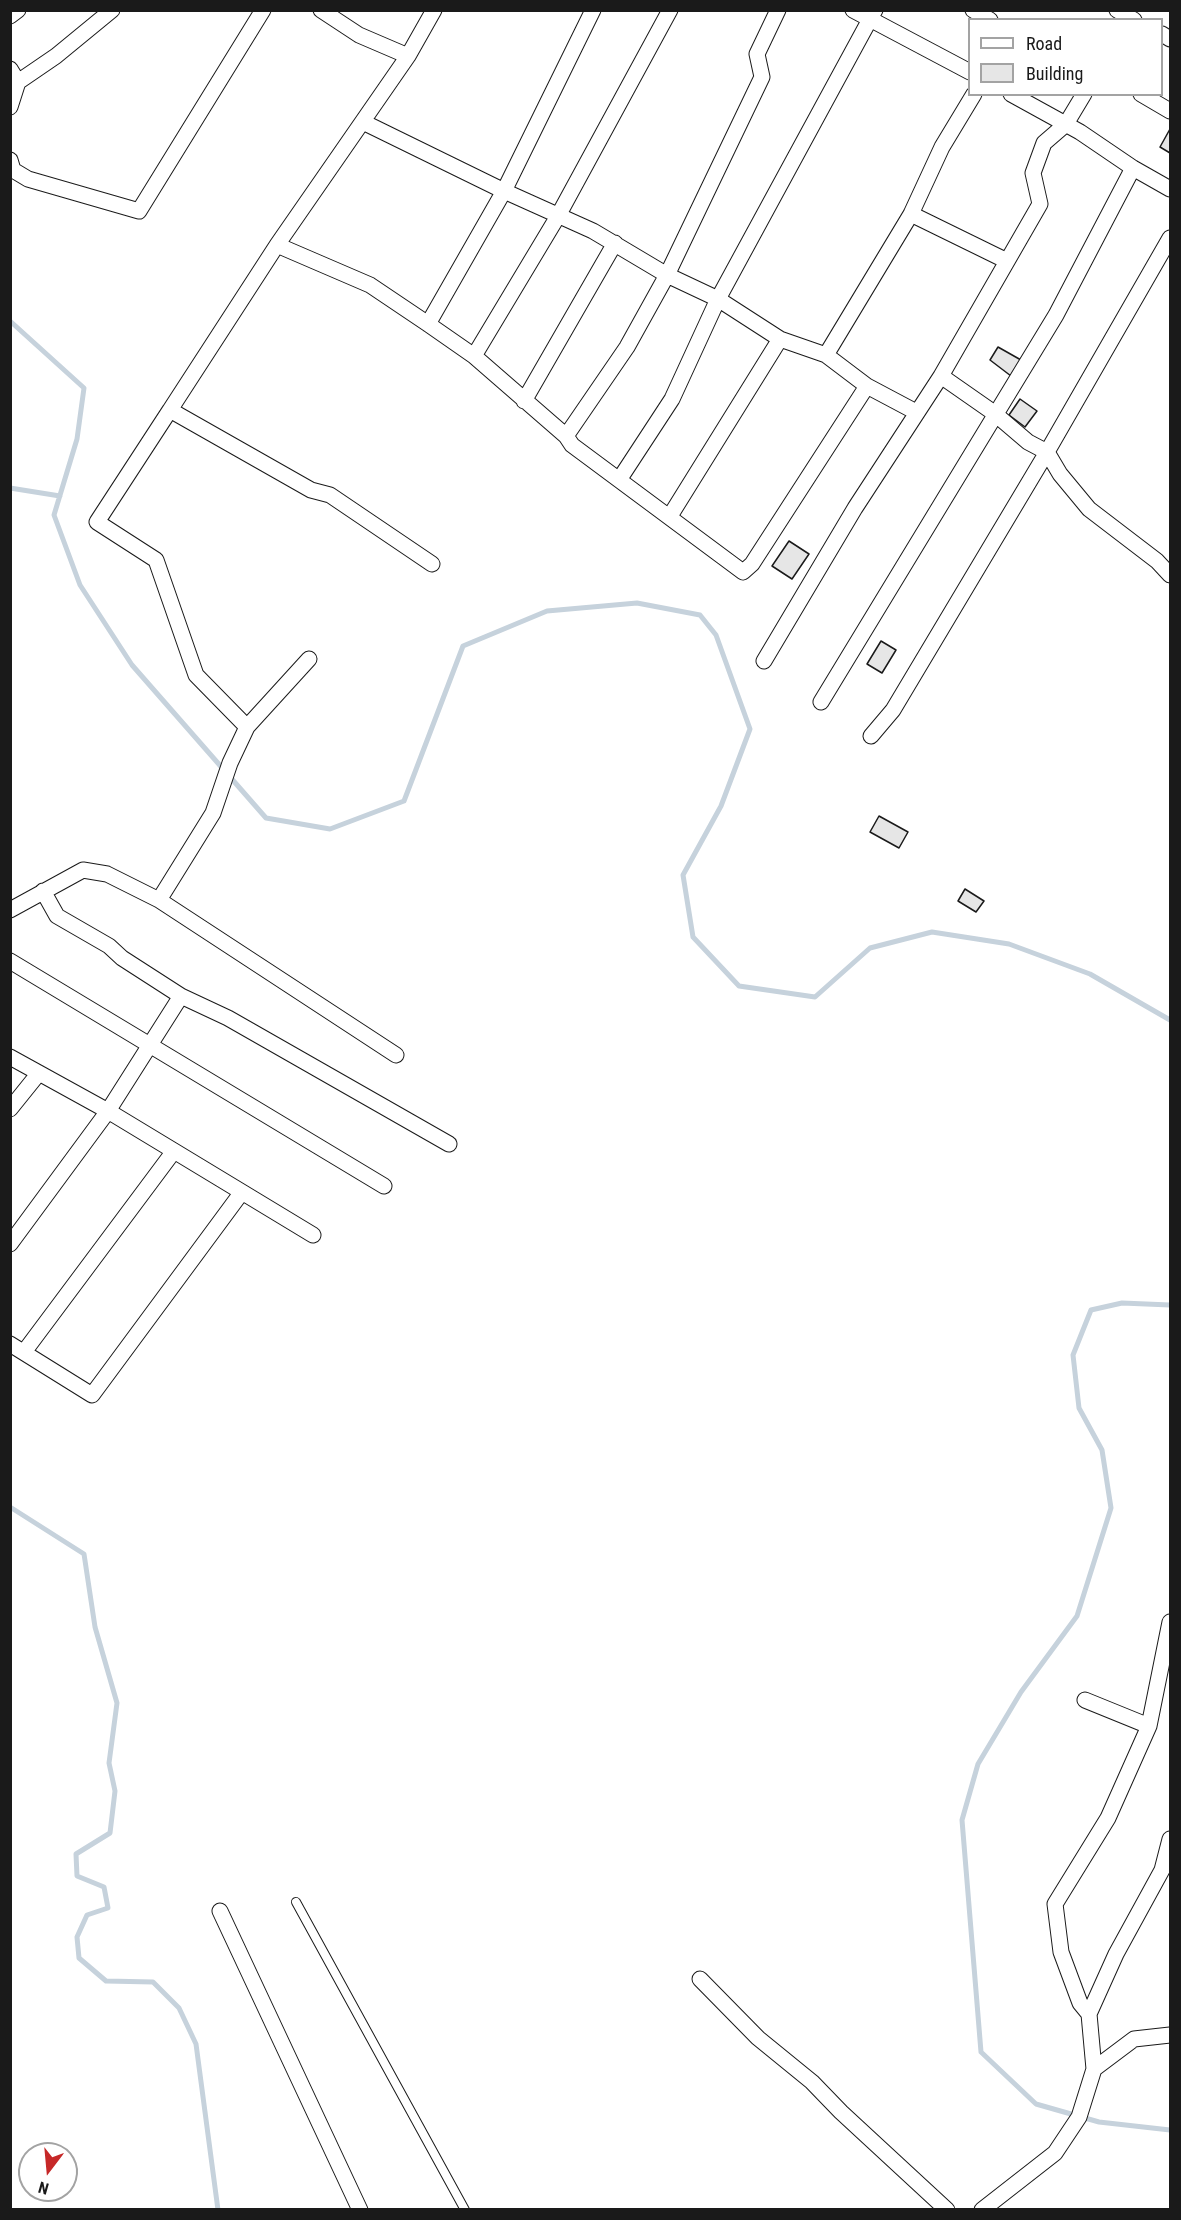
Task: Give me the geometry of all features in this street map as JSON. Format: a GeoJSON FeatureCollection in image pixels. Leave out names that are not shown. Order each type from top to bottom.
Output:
{"type":"FeatureCollection","features":[{"type":"Feature","properties":{"kind":"street"},"geometry":{"type":"LineString","coordinates":[[10,16],[18,10]]}},
{"type":"Feature","properties":{"kind":"street"},"geometry":{"type":"LineString","coordinates":[[10,107],[14,76],[56,56],[112,10]]}},
{"type":"Feature","properties":{"kind":"street"},"geometry":{"type":"LineString","coordinates":[[10,160],[13,170],[28,179],[139,211],[263,10]]}},
{"type":"Feature","properties":{"kind":"street"},"geometry":{"type":"LineString","coordinates":[[321,10],[359,34],[408,56]]}},
{"type":"Feature","properties":{"kind":"street"},"geometry":{"type":"LineString","coordinates":[[247,727],[196,675],[156,560],[98,522],[277,245],[408,56],[434,10]]}},
{"type":"Feature","properties":{"kind":"street"},"geometry":{"type":"LineString","coordinates":[[429,324],[504,191],[593,10]]}},
{"type":"Feature","properties":{"kind":"street"},"geometry":{"type":"LineString","coordinates":[[474,356],[558,216],[670,10]]}},
{"type":"Feature","properties":{"kind":"street"},"geometry":{"type":"LineString","coordinates":[[566,436],[627,347],[667,275],[762,77],[757,54],[778,10]]}},
{"type":"Feature","properties":{"kind":"street"},"geometry":{"type":"LineString","coordinates":[[853,10],[873,15],[968,71]]}},
{"type":"Feature","properties":{"kind":"street"},"geometry":{"type":"LineString","coordinates":[[973,10],[987,18]]}},
{"type":"Feature","properties":{"kind":"street"},"geometry":{"type":"LineString","coordinates":[[619,480],[672,399],[718,299],[873,15]]}},
{"type":"Feature","properties":{"kind":"street"},"geometry":{"type":"LineString","coordinates":[[826,355],[911,214],[942,147],[973,96]]}},
{"type":"Feature","properties":{"kind":"street"},"geometry":{"type":"LineString","coordinates":[[1015,96],[1066,124],[1133,168],[1170,189]]}},
{"type":"Feature","properties":{"kind":"street"},"geometry":{"type":"LineString","coordinates":[[764,662],[916,412],[941,376],[1040,204],[1033,173],[1044,143],[1066,124],[1083,96]]}},
{"type":"Feature","properties":{"kind":"street"},"geometry":{"type":"LineString","coordinates":[[1144,96],[1170,111]]}},
{"type":"Feature","properties":{"kind":"street"},"geometry":{"type":"LineString","coordinates":[[363,122],[615,243],[667,275],[718,299],[780,339],[826,355],[867,386],[916,412]]}},
{"type":"Feature","properties":{"kind":"street"},"geometry":{"type":"LineString","coordinates":[[821,702],[994,413],[1056,315],[1133,168]]}},
{"type":"Feature","properties":{"kind":"street"},"geometry":{"type":"LineString","coordinates":[[911,214],[1007,261]]}},
{"type":"Feature","properties":{"kind":"street"},"geometry":{"type":"LineString","coordinates":[[871,736],[893,710],[1047,452],[1170,238]]}},
{"type":"Feature","properties":{"kind":"street"},"geometry":{"type":"LineString","coordinates":[[524,401],[615,243]]}},
{"type":"Feature","properties":{"kind":"street"},"geometry":{"type":"LineString","coordinates":[[277,245],[370,285],[429,324],[474,356],[566,436],[572,445],[743,572],[752,564],[867,386]]}},
{"type":"Feature","properties":{"kind":"street"},"geometry":{"type":"LineString","coordinates":[[670,516],[780,339]]}},
{"type":"Feature","properties":{"kind":"street"},"geometry":{"type":"LineString","coordinates":[[941,376],[994,413],[1028,442],[1047,452],[1060,474],[1089,508],[1157,561],[1170,575]]}},
{"type":"Feature","properties":{"kind":"street"},"geometry":{"type":"LineString","coordinates":[[170,410],[311,490],[330,495],[432,564]]}},
{"type":"Feature","properties":{"kind":"street"},"geometry":{"type":"LineString","coordinates":[[159,900],[213,813],[230,763],[247,727],[309,659]]}},
{"type":"Feature","properties":{"kind":"street"},"geometry":{"type":"LineString","coordinates":[[10,910],[83,870],[107,874],[159,900],[396,1055]]}},
{"type":"Feature","properties":{"kind":"street"},"geometry":{"type":"LineString","coordinates":[[43,891],[57,916],[109,946],[122,958],[181,996],[228,1018],[449,1144]]}},
{"type":"Feature","properties":{"kind":"street"},"geometry":{"type":"LineString","coordinates":[[10,961],[384,1186]]}},
{"type":"Feature","properties":{"kind":"street"},"geometry":{"type":"LineString","coordinates":[[10,1244],[108,1111],[181,996]]}},
{"type":"Feature","properties":{"kind":"street"},"geometry":{"type":"LineString","coordinates":[[10,1057],[108,1111],[312,1235]]}},
{"type":"Feature","properties":{"kind":"street"},"geometry":{"type":"LineString","coordinates":[[10,1109],[39,1073]]}},
{"type":"Feature","properties":{"kind":"street"},"geometry":{"type":"LineString","coordinates":[[24,1352],[174,1151]]}},
{"type":"Feature","properties":{"kind":"street"},"geometry":{"type":"LineString","coordinates":[[10,1344],[92,1395],[242,1192]]}},
{"type":"Feature","properties":{"kind":"street"},"geometry":{"type":"LineString","coordinates":[[1089,2014],[1080,2003],[1061,1952],[1055,1904],[1108,1818],[1149,1726],[1170,1622]]}},
{"type":"Feature","properties":{"kind":"street"},"geometry":{"type":"LineString","coordinates":[[1085,1700],[1149,1726]]}},
{"type":"Feature","properties":{"kind":"street"},"geometry":{"type":"LineString","coordinates":[[982,2210],[1055,2153],[1079,2117],[1094,2068],[1089,2014],[1116,1954],[1162,1870],[1170,1839]]}},
{"type":"Feature","properties":{"kind":"street"},"geometry":{"type":"LineString","coordinates":[[220,1911],[360,2210]]}},
{"type":"Feature","properties":{"kind":"street"},"geometry":{"type":"LineString","coordinates":[[700,1979],[758,2038],[812,2082],[841,2112],[947,2210]]}},
{"type":"Feature","properties":{"kind":"street"},"geometry":{"type":"LineString","coordinates":[[1094,2068],[1134,2039],[1170,2035]]}},
{"type":"Feature","properties":{"kind":"lane"},"geometry":{"type":"LineString","coordinates":[[296,1902],[465,2210]]}},
{"type":"Feature","properties":{"kind":"building"},"geometry":{"type":"Polygon","coordinates":[[[1170,129],[1170,153],[1160,147],[1170,129]]]}},
{"type":"Feature","properties":{"kind":"building"},"geometry":{"type":"Polygon","coordinates":[[[998,347],[1021,360],[1011,376],[990,360],[998,347]]]}},
{"type":"Feature","properties":{"kind":"building"},"geometry":{"type":"Polygon","coordinates":[[[1020,399],[1037,411],[1025,427],[1009,415],[1020,399]]]}},
{"type":"Feature","properties":{"kind":"building"},"geometry":{"type":"Polygon","coordinates":[[[789,541],[809,554],[792,579],[772,566],[789,541]]]}},
{"type":"Feature","properties":{"kind":"building"},"geometry":{"type":"Polygon","coordinates":[[[881,641],[896,650],[882,673],[867,664],[881,641]]]}},
{"type":"Feature","properties":{"kind":"building"},"geometry":{"type":"Polygon","coordinates":[[[879,816],[908,832],[899,848],[870,832],[879,816]]]}},
{"type":"Feature","properties":{"kind":"building"},"geometry":{"type":"Polygon","coordinates":[[[965,889],[984,901],[976,912],[958,901],[965,889]]]}},
{"type":"Feature","properties":{"kind":"waterway"},"geometry":{"type":"LineString","coordinates":[[10,321],[84,388],[77,439],[54,515],[80,585],[132,665],[266,818],[330,829],[404,801],[463,646],[547,611],[637,603],[700,615],[716,635],[750,729],[721,806],[683,875],[693,937],[739,986],[815,997],[870,948],[932,932],[1009,944],[1090,974],[1170,1020]]}},
{"type":"Feature","properties":{"kind":"waterway"},"geometry":{"type":"LineString","coordinates":[[10,488],[60,496]]}},
{"type":"Feature","properties":{"kind":"waterway"},"geometry":{"type":"LineString","coordinates":[[1170,1305],[1122,1303],[1091,1310],[1073,1355],[1079,1408],[1102,1450],[1111,1508],[1077,1616],[1021,1692],[978,1764],[962,1820],[981,2052],[1036,2104],[1099,2122],[1170,2130]]}},
{"type":"Feature","properties":{"kind":"waterway"},"geometry":{"type":"LineString","coordinates":[[10,1507],[84,1554],[95,1627],[117,1703],[109,1763],[115,1791],[110,1833],[76,1854],[77,1876],[104,1887],[108,1908],[87,1915],[77,1937],[79,1958],[106,1981],[153,1982],[179,2008],[196,2044],[218,2210]]}}]}
